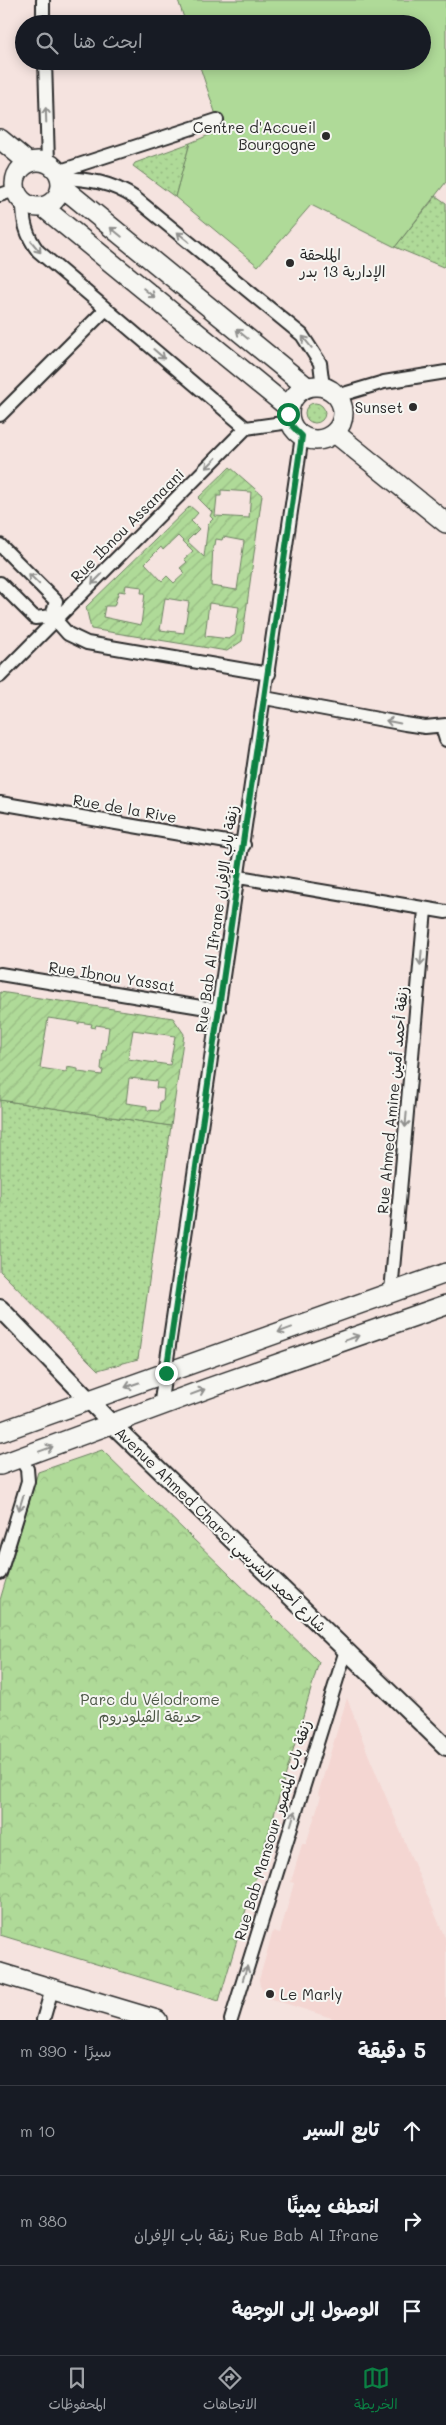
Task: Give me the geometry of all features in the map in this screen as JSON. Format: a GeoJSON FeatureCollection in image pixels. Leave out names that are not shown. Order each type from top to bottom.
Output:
{"type":"FeatureCollection","features":[{"type":"Feature","properties":{"kind":"main road"},"geometry":{"type":"LineString","coordinates":[[0,139],[29,163]]}},
{"type":"Feature","properties":{"kind":"main road"},"geometry":{"type":"LineString","coordinates":[[43,207],[289,414],[302,436],[308,439],[321,439],[335,433],[342,420],[343,411],[322,390],[56,175],[35,161],[19,171],[10,188],[36,207],[43,207],[55,199],[56,175]]}},
{"type":"Feature","properties":{"kind":"main road"},"geometry":{"type":"LineString","coordinates":[[289,414],[295,395],[322,390]]}},
{"type":"Feature","properties":{"kind":"main road"},"geometry":{"type":"LineString","coordinates":[[335,433],[446,523]]}},
{"type":"Feature","properties":{"kind":"main road"},"geometry":{"type":"LineString","coordinates":[[0,1432],[446,1273]]}},
{"type":"Feature","properties":{"kind":"main road"},"geometry":{"type":"LineString","coordinates":[[0,1465],[446,1305]]}},
{"type":"Feature","properties":{"kind":"main road"},"geometry":{"type":"LineString","coordinates":[[0,1973],[157,2020]]}},
{"type":"Feature","properties":{"kind":"street"},"geometry":{"type":"LineString","coordinates":[[42,0],[43,15]]}},
{"type":"Feature","properties":{"kind":"street"},"geometry":{"type":"LineString","coordinates":[[45,70],[56,175]]}},
{"type":"Feature","properties":{"kind":"street"},"geometry":{"type":"LineString","coordinates":[[56,175],[217,120]]}},
{"type":"Feature","properties":{"kind":"street"},"geometry":{"type":"LineString","coordinates":[[56,175],[96,180],[118,188],[135,198],[302,335],[320,363],[322,390],[446,372]]}},
{"type":"Feature","properties":{"kind":"street"},"geometry":{"type":"LineString","coordinates":[[10,188],[23,215],[28,236],[38,251],[246,428],[289,414]]}},
{"type":"Feature","properties":{"kind":"street"},"geometry":{"type":"LineString","coordinates":[[0,415],[106,309]]}},
{"type":"Feature","properties":{"kind":"street","name":"Rue Ibnou Assanaani"},"geometry":{"type":"LineString","coordinates":[[0,676],[54,618],[246,428]]}},
{"type":"Feature","properties":{"kind":"street","name":"Rue Bab Al Ifrane زنقة باب الإفران"},"geometry":{"type":"LineString","coordinates":[[160,1407],[244,845],[302,436]]}},
{"type":"Feature","properties":{"kind":"street"},"geometry":{"type":"LineString","coordinates":[[0,545],[56,601],[54,618],[68,634],[87,642],[269,674]]}},
{"type":"Feature","properties":{"kind":"street"},"geometry":{"type":"LineString","coordinates":[[0,583],[35,618],[54,618]]}},
{"type":"Feature","properties":{"kind":"street"},"geometry":{"type":"LineString","coordinates":[[265,698],[405,724],[444,726],[446,740]]}},
{"type":"Feature","properties":{"kind":"street","name":"Rue de la Rive"},"geometry":{"type":"LineString","coordinates":[[0,803],[244,845]]}},
{"type":"Feature","properties":{"kind":"street"},"geometry":{"type":"LineString","coordinates":[[239,877],[425,910],[446,912]]}},
{"type":"Feature","properties":{"kind":"street","name":"Rue Ahmed Amine زنقة أحمد أمين"},"geometry":{"type":"LineString","coordinates":[[391,1292],[425,910]]}},
{"type":"Feature","properties":{"kind":"street","name":"Rue Ibnou Yassat"},"geometry":{"type":"LineString","coordinates":[[0,974],[219,1010]]}},
{"type":"Feature","properties":{"kind":"street","name":"Avenue Ahmed Charci شارع أحمد الشرسي"},"geometry":{"type":"LineString","coordinates":[[0,1308],[113,1425],[446,1747]]}},
{"type":"Feature","properties":{"kind":"street"},"geometry":{"type":"LineString","coordinates":[[0,1573],[28,1481],[27,1469],[20,1458]]}},
{"type":"Feature","properties":{"kind":"street","name":"Rue Bab Mansour زنقة باب المنصور"},"geometry":{"type":"LineString","coordinates":[[231,2020],[346,1650]]}},
{"type":"Feature","properties":{"kind":"street"},"geometry":{"type":"LineString","coordinates":[[43,2020],[52,1989]]}},
{"type":"Feature","properties":{"kind":"shaded area"},"geometry":{"type":"Polygon","coordinates":[[[347,1698],[368,1754],[446,1940],[446,2020],[338,2020],[268,1998],[260,1986],[259,1980],[273,1931],[280,1933],[294,1883],[291,1882],[302,1844],[306,1844],[321,1796],[318,1794],[347,1698]]]}},
{"type":"Feature","properties":{"kind":"green space","name":"Centre d'Accueil Bourgogne"},"geometry":{"type":"Polygon","coordinates":[[[178,0],[446,0],[446,182],[395,247],[311,205],[258,266],[175,197],[190,143],[221,130],[201,70],[431,70],[431,15],[183,15],[178,0]]]}},
{"type":"Feature","properties":{"kind":"green space"},"geometry":{"type":"Polygon","coordinates":[[[190,143],[175,197],[133,166],[135,163],[190,143]]]}},
{"type":"Feature","properties":{"kind":"green space"},"geometry":{"type":"Polygon","coordinates":[[[436,196],[446,203],[446,264],[443,267],[395,247],[436,196]]]}},
{"type":"Feature","properties":{"kind":"green space"},"geometry":{"type":"Polygon","coordinates":[[[315,403],[322,406],[325,413],[322,420],[315,423],[308,420],[305,413],[308,406],[315,403]]]}},
{"type":"Feature","properties":{"kind":"green space"},"geometry":{"type":"Polygon","coordinates":[[[230,467],[262,495],[242,641],[227,651],[91,629],[86,607],[190,506],[198,513],[191,521],[199,529],[187,541],[204,557],[208,524],[213,519],[210,516],[212,512],[198,498],[230,467]],[[221,490],[221,496],[217,496],[215,516],[249,518],[251,492],[221,490]],[[178,536],[163,550],[161,547],[145,563],[162,581],[167,576],[174,583],[185,573],[180,568],[187,562],[184,559],[193,551],[178,536]],[[223,537],[222,540],[216,539],[215,545],[213,545],[211,586],[237,590],[244,541],[223,537]],[[126,585],[125,592],[119,591],[114,606],[105,606],[103,617],[141,625],[145,593],[141,593],[142,587],[126,585]],[[165,598],[160,630],[184,633],[189,602],[165,598]],[[209,603],[205,636],[229,639],[235,635],[239,607],[209,603]]]}},
{"type":"Feature","properties":{"kind":"green space"},"geometry":{"type":"Polygon","coordinates":[[[0,992],[173,1018],[184,1034],[171,1126],[0,1100],[0,992]],[[48,1018],[40,1068],[66,1072],[67,1067],[78,1069],[78,1072],[102,1075],[103,1050],[106,1050],[109,1027],[96,1025],[95,1028],[91,1027],[92,1024],[79,1022],[79,1024],[48,1018]],[[133,1030],[128,1059],[170,1065],[175,1036],[133,1030]],[[129,1078],[126,1103],[147,1106],[147,1110],[159,1111],[160,1101],[163,1101],[164,1089],[156,1088],[157,1081],[129,1078]]]}},
{"type":"Feature","properties":{"kind":"green space"},"geometry":{"type":"Polygon","coordinates":[[[0,1100],[171,1126],[138,1359],[98,1370],[0,1271],[0,1100]]]}},
{"type":"Feature","properties":{"kind":"green space","name":"Parc du Vélodrome حديقة الڤيلودروم"},"geometry":{"type":"Polygon","coordinates":[[[102,1450],[319,1662],[219,2001],[0,1935],[0,1600],[38,1472],[102,1450]]]}},
{"type":"Feature","properties":{"kind":"place","name":"Centre d'Accueil Bourgogne"},"geometry":{"type":"Point","coordinates":[326,136]}},
{"type":"Feature","properties":{"kind":"place","name":"الملحقة الإدارية 13 بدر"},"geometry":{"type":"Point","coordinates":[290,263]}},
{"type":"Feature","properties":{"kind":"place","name":"Sunset"},"geometry":{"type":"Point","coordinates":[413,407]}},
{"type":"Feature","properties":{"kind":"place","name":"Le Marly"},"geometry":{"type":"Point","coordinates":[270,1994]}},
{"type":"Feature","properties":{"kind":"route"},"geometry":{"type":"LineString","coordinates":[[166,1373],[269,674],[302,436],[293,427],[288,414]]}}]}
